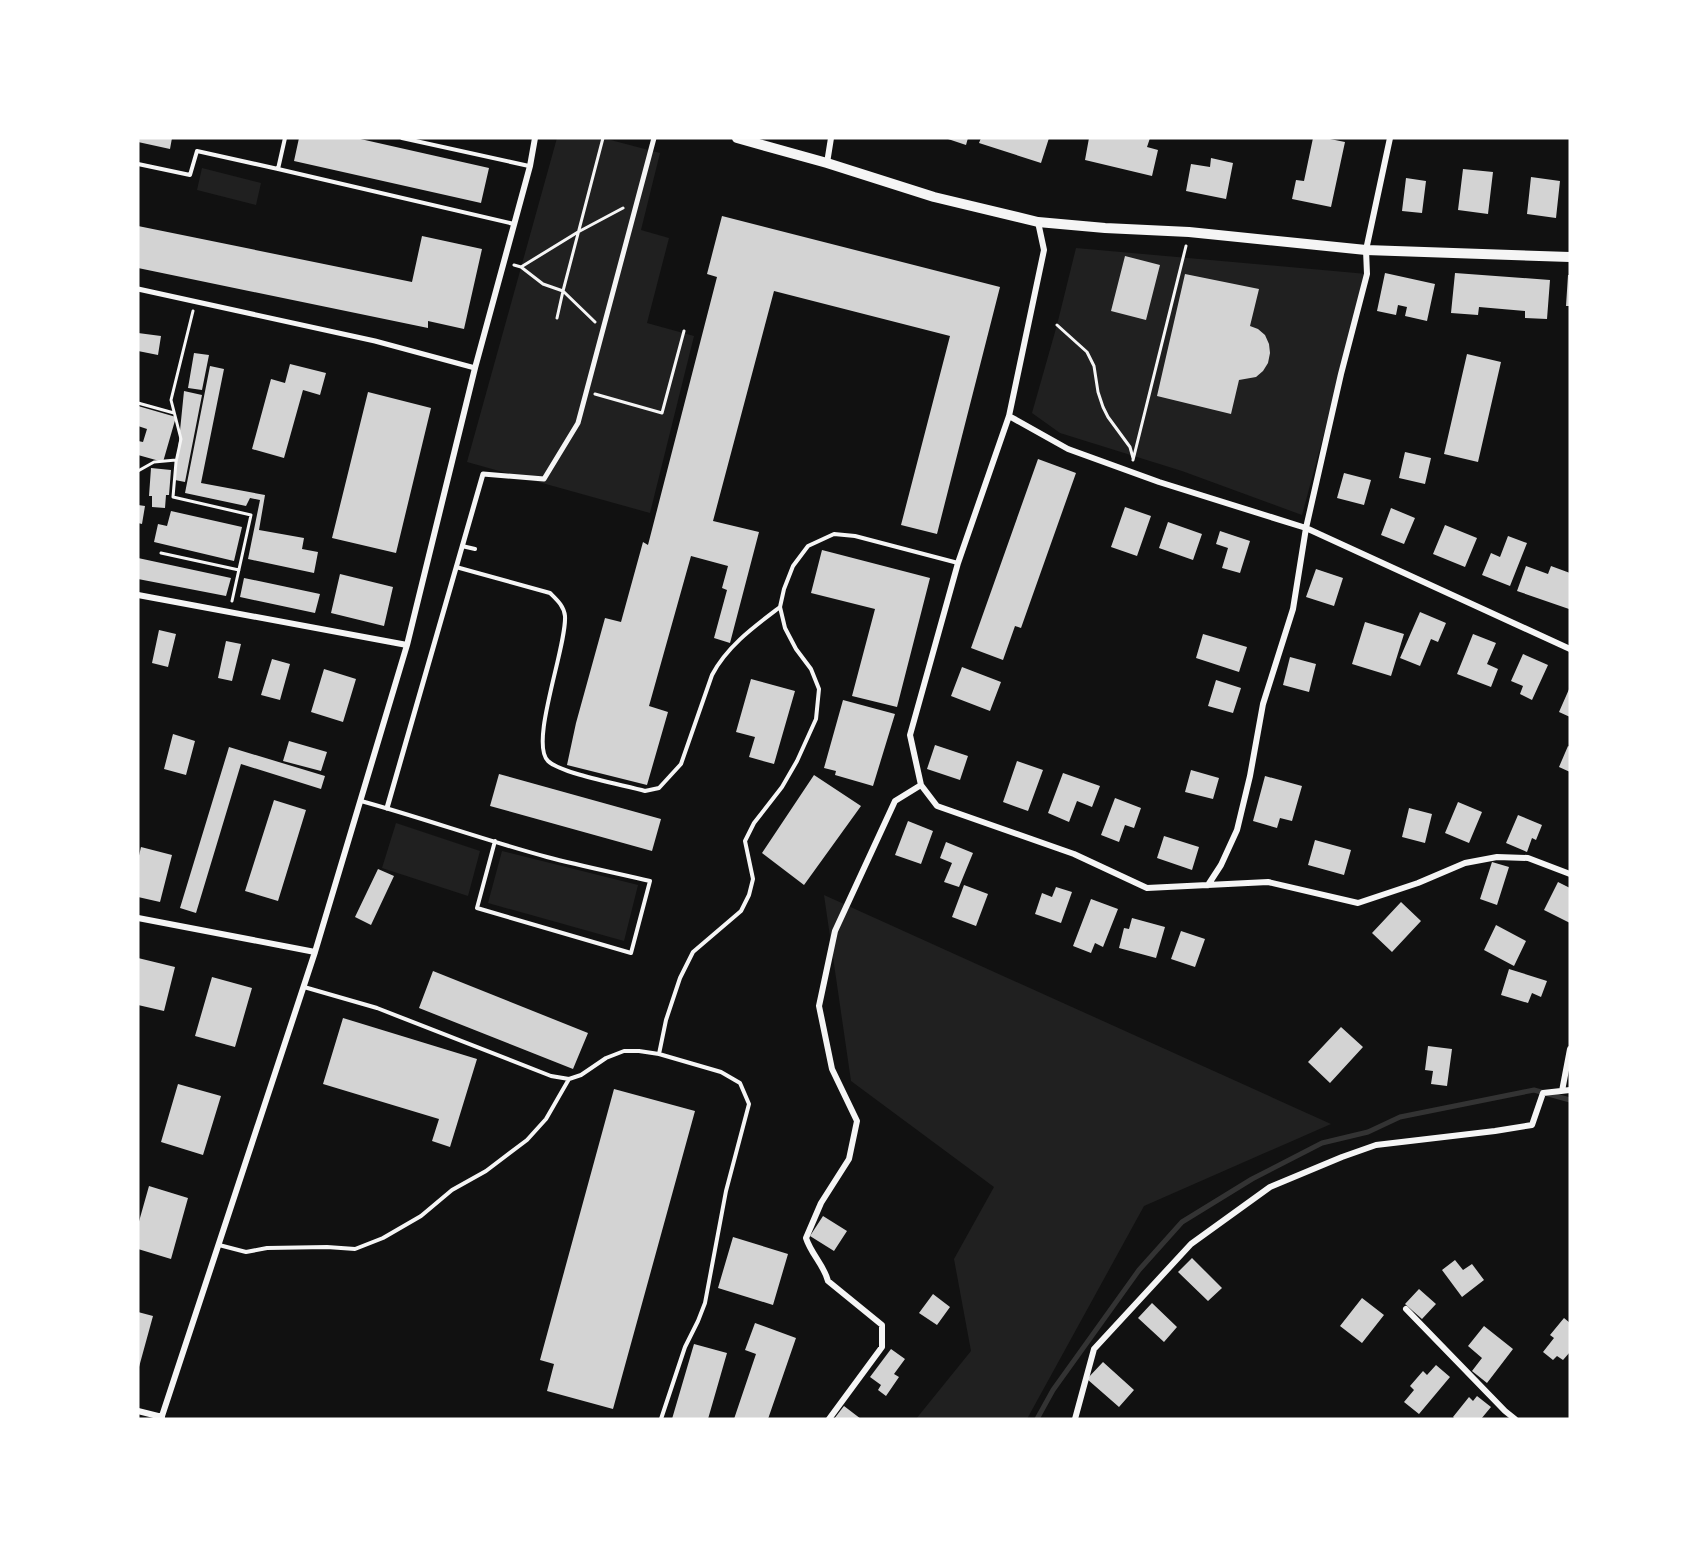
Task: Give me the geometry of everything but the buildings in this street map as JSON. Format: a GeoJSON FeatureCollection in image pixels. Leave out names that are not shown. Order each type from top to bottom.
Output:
{"type":"FeatureCollection","features":[{"type":"Feature","properties":{"kind":"main road"},"geometry":{"type":"LineString","coordinates":[[737,138],[827,163],[934,197],[1038,222],[1190,232],[1366,250],[1570,256]]}},
{"type":"Feature","properties":{"kind":"street"},"geometry":{"type":"LineString","coordinates":[[138,1411],[162,1418],[315,952],[407,645],[475,368],[530,166],[535,138]]}},
{"type":"Feature","properties":{"kind":"street"},"geometry":{"type":"LineString","coordinates":[[387,808],[483,474],[544,479],[578,423],[654,138]]}},
{"type":"Feature","properties":{"kind":"street"},"geometry":{"type":"LineString","coordinates":[[827,163],[831,138]]}},
{"type":"Feature","properties":{"kind":"street"},"geometry":{"type":"LineString","coordinates":[[1208,885],[1221,865],[1237,830],[1250,776],[1263,704],[1293,609],[1306,528],[1341,374],[1367,274],[1366,250],[1390,138]]}},
{"type":"Feature","properties":{"kind":"street"},"geometry":{"type":"LineString","coordinates":[[1038,222],[1044,250],[1009,416],[958,563],[910,735],[921,786],[937,806],[1074,854],[1147,888],[1268,882],[1358,903],[1418,883],[1465,863],[1497,857],[1528,858],[1570,874]]}},
{"type":"Feature","properties":{"kind":"street"},"geometry":{"type":"LineString","coordinates":[[138,290],[375,341],[475,368]]}},
{"type":"Feature","properties":{"kind":"street"},"geometry":{"type":"LineString","coordinates":[[1009,416],[1068,449],[1306,528],[1570,649]]}},
{"type":"Feature","properties":{"kind":"street"},"geometry":{"type":"LineString","coordinates":[[138,595],[407,645]]}},
{"type":"Feature","properties":{"kind":"street"},"geometry":{"type":"LineString","coordinates":[[829,1419],[882,1347],[882,1325],[828,1281],[825,1270],[810,1249],[806,1238],[821,1203],[849,1158],[857,1121],[832,1069],[819,1005],[835,932],[895,801],[921,786]]}},
{"type":"Feature","properties":{"kind":"street"},"geometry":{"type":"LineString","coordinates":[[138,918],[315,952]]}},
{"type":"Feature","properties":{"kind":"street"},"geometry":{"type":"LineString","coordinates":[[1562,1091],[1570,1049]]}},
{"type":"Feature","properties":{"kind":"street"},"geometry":{"type":"LineString","coordinates":[[1075,1419],[1094,1349],[1191,1244],[1270,1187],[1342,1156],[1376,1145],[1532,1125],[1543,1093],[1570,1090]]}},
{"type":"Feature","properties":{"kind":"street"},"geometry":{"type":"LineString","coordinates":[[1406,1309],[1515,1419]]}},
{"type":"Feature","properties":{"kind":"lane"},"geometry":{"type":"LineString","coordinates":[[278,169],[285,138]]}},
{"type":"Feature","properties":{"kind":"lane"},"geometry":{"type":"LineString","coordinates":[[402,138],[530,166]]}},
{"type":"Feature","properties":{"kind":"lane"},"geometry":{"type":"LineString","coordinates":[[138,164],[190,176],[197,151],[514,224]]}},
{"type":"Feature","properties":{"kind":"lane"},"geometry":{"type":"LineString","coordinates":[[659,1054],[666,1020],[680,978],[693,952],[741,911],[749,895],[753,879],[745,841],[754,824],[782,787],[816,719],[819,689],[810,669],[785,628],[780,607],[793,566],[808,546],[834,534],[855,536],[958,563]]}},
{"type":"Feature","properties":{"kind":"lane"},"geometry":{"type":"LineString","coordinates":[[462,546],[475,549]]}},
{"type":"Feature","properties":{"kind":"lane"},"geometry":{"type":"LineString","coordinates":[[456,567],[550,593],[561,603],[565,616],[560,652],[543,730],[542,748],[546,759],[559,768],[645,791],[659,788],[681,764],[718,663],[745,635],[780,607]]}},
{"type":"Feature","properties":{"kind":"lane"},"geometry":{"type":"LineString","coordinates":[[361,801],[387,808],[495,841],[547,857],[650,881],[631,954],[477,908],[495,841]]}},
{"type":"Feature","properties":{"kind":"lane"},"geometry":{"type":"LineString","coordinates":[[304,987],[377,1008],[551,1076],[569,1079],[581,1075],[606,1058],[624,1051],[639,1051],[659,1054],[721,1072],[740,1083],[749,1104],[726,1191],[705,1303],[685,1347],[661,1419]]}},
{"type":"Feature","properties":{"kind":"lane"},"geometry":{"type":"LineString","coordinates":[[219,1245],[246,1252],[267,1248],[355,1249],[383,1239],[421,1216],[452,1190],[486,1171],[527,1140],[546,1119],[569,1079]]}},
{"type":"Feature","properties":{"kind":"path"},"geometry":{"type":"LineString","coordinates":[[557,318],[603,138]]}},
{"type":"Feature","properties":{"kind":"path"},"geometry":{"type":"LineString","coordinates":[[521,267],[578,232],[638,200]]}},
{"type":"Feature","properties":{"kind":"path"},"geometry":{"type":"LineString","coordinates":[[1130,471],[1190,232]]}},
{"type":"Feature","properties":{"kind":"path"},"geometry":{"type":"LineString","coordinates":[[504,263],[521,267],[543,285],[563,291],[603,331]]}},
{"type":"Feature","properties":{"kind":"path"},"geometry":{"type":"LineString","coordinates":[[195,302],[171,400],[181,440],[176,460],[173,497],[251,515],[229,612]]}},
{"type":"Feature","properties":{"kind":"path"},"geometry":{"type":"LineString","coordinates":[[1057,325],[1086,352],[1094,366],[1103,407],[1130,447],[1133,458]]}},
{"type":"Feature","properties":{"kind":"path"},"geometry":{"type":"LineString","coordinates":[[587,392],[662,413],[684,331]]}},
{"type":"Feature","properties":{"kind":"path"},"geometry":{"type":"LineString","coordinates":[[138,404],[174,413]]}},
{"type":"Feature","properties":{"kind":"path"},"geometry":{"type":"LineString","coordinates":[[138,471],[154,462],[176,460]]}},
{"type":"Feature","properties":{"kind":"path"},"geometry":{"type":"LineString","coordinates":[[161,553],[239,570]]}},
{"type":"Feature","properties":{"kind":"shaded area"},"geometry":{"type":"Polygon","coordinates":[[[557,138],[603,138],[660,153],[641,230],[669,238],[647,323],[694,336],[650,513],[467,462],[557,138]]]}},
{"type":"Feature","properties":{"kind":"shaded area"},"geometry":{"type":"Polygon","coordinates":[[[202,168],[261,183],[256,205],[197,190],[202,168]]]}},
{"type":"Feature","properties":{"kind":"shaded area"},"geometry":{"type":"Polygon","coordinates":[[[1076,248],[1367,274],[1302,515],[1182,471],[1060,433],[1032,413],[1076,248]]]}},
{"type":"Feature","properties":{"kind":"shaded area"},"geometry":{"type":"Polygon","coordinates":[[[396,823],[480,851],[468,896],[382,868],[396,823]]]}},
{"type":"Feature","properties":{"kind":"shaded area"},"geometry":{"type":"Polygon","coordinates":[[[502,851],[638,885],[624,941],[488,903],[502,851]]]}},
{"type":"Feature","properties":{"kind":"shaded area"},"geometry":{"type":"Polygon","coordinates":[[[824,895],[1331,1124],[1144,1206],[1027,1419],[916,1419],[971,1351],[954,1259],[994,1187],[851,1081],[824,895]]]}},
{"type":"Feature","properties":{"kind":"waterway"},"geometry":{"type":"LineString","coordinates":[[1037,1419],[1053,1390],[1139,1270],[1182,1222],[1252,1179],[1322,1143],[1368,1132],[1400,1117],[1534,1090],[1570,1100]]}}]}
